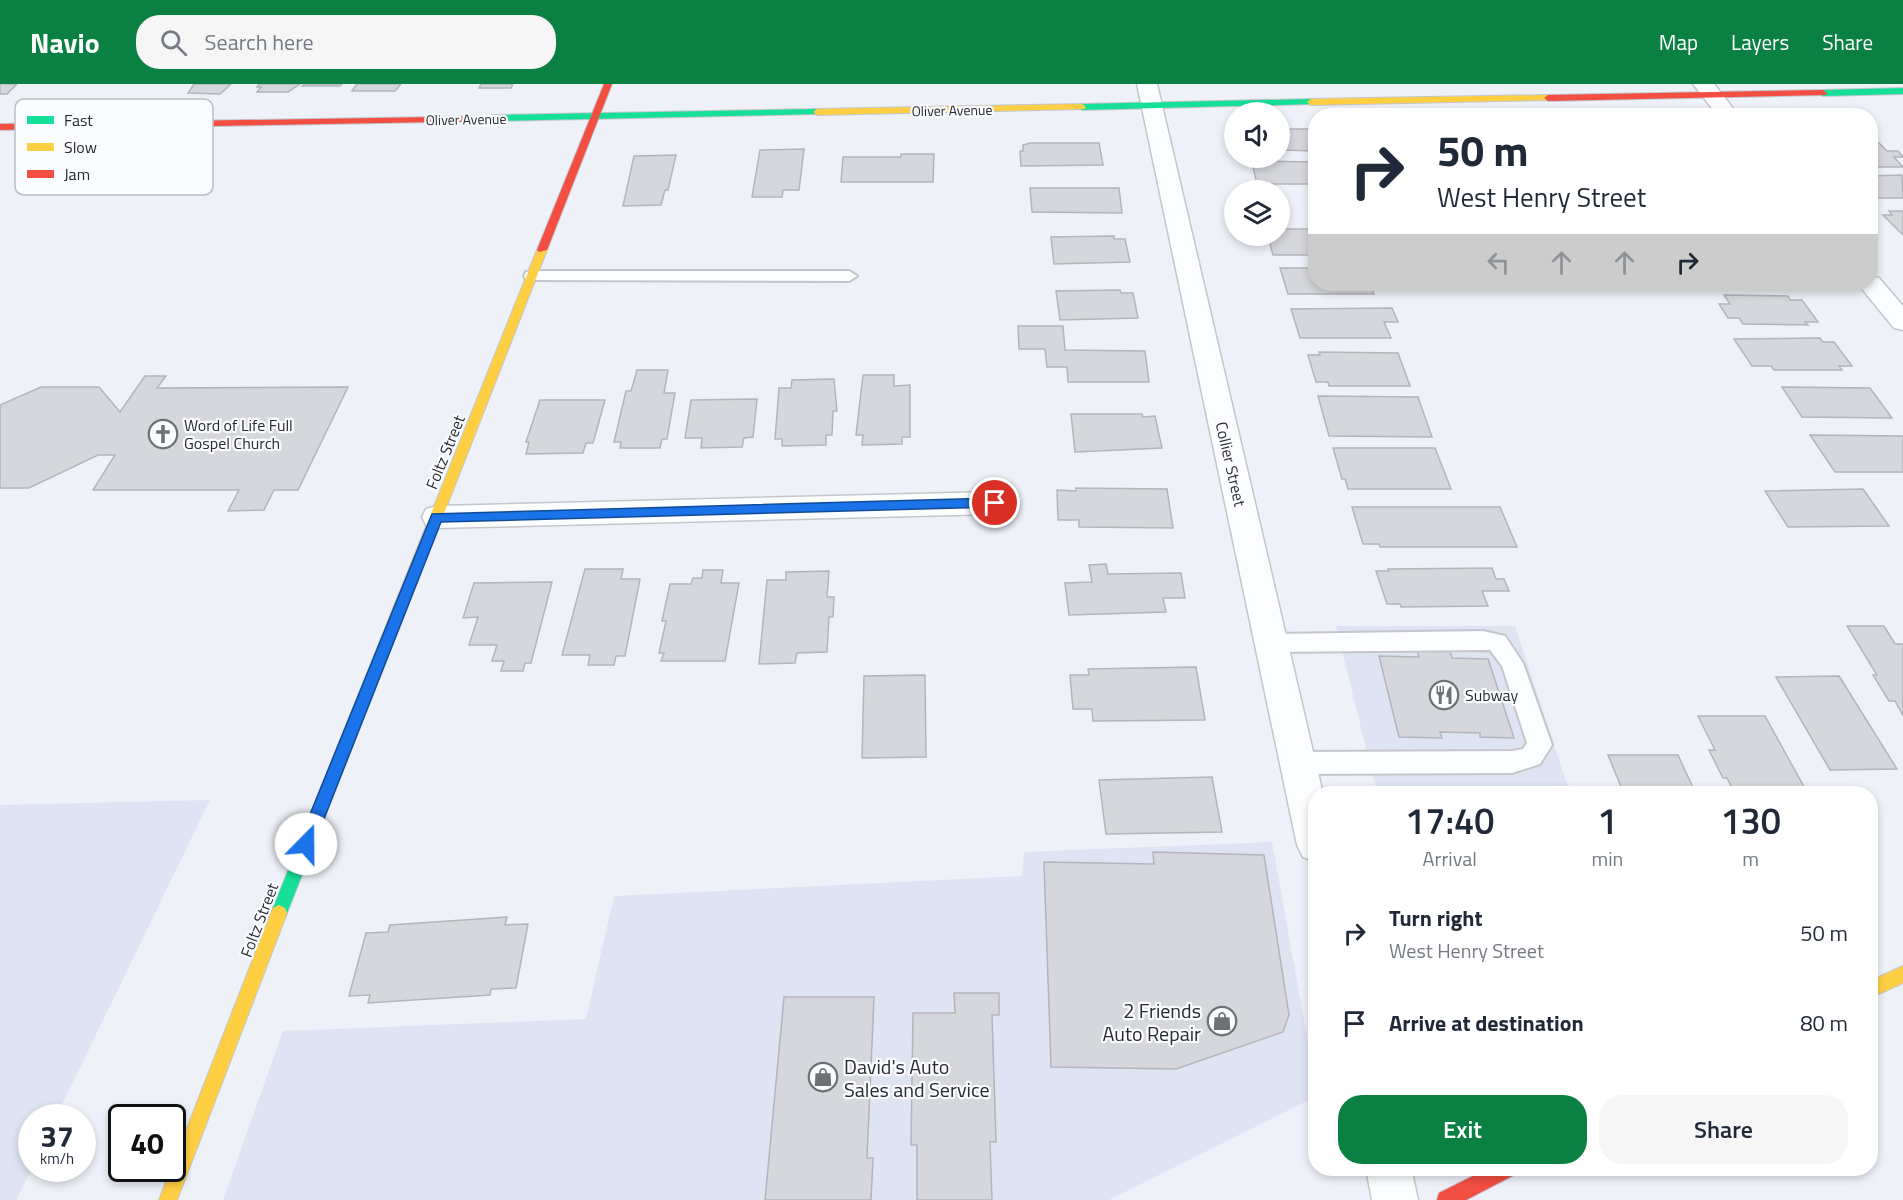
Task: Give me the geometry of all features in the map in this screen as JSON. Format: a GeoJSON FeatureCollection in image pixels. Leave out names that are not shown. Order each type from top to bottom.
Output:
{"type":"FeatureCollection","features":[{"type":"Feature","properties":{"kind":"street","name":"Foltz Street"},"geometry":{"type":"LineString","coordinates":[[168,1200],[608,84]]}},
{"type":"Feature","properties":{"kind":"street","name":"Oliver Avenue"},"geometry":{"type":"LineString","coordinates":[[213,123],[595,117],[1149,95],[1707,89],[1903,92]]}},
{"type":"Feature","properties":{"kind":"street"},"geometry":{"type":"LineString","coordinates":[[1707,89],[1722,108]]}},
{"type":"Feature","properties":{"kind":"street","name":"Collier Street"},"geometry":{"type":"LineString","coordinates":[[1149,95],[1308,811]]}},
{"type":"Feature","properties":{"kind":"street","name":"Oliver Avenue"},"geometry":{"type":"LineString","coordinates":[[0,127],[15,127]]}},
{"type":"Feature","properties":{"kind":"street"},"geometry":{"type":"LineString","coordinates":[[1877,291],[1903,322]]}},
{"type":"Feature","properties":{"kind":"street"},"geometry":{"type":"LineString","coordinates":[[437,517],[995,503]]}},
{"type":"Feature","properties":{"kind":"street"},"geometry":{"type":"LineString","coordinates":[[1878,986],[1903,974]]}},
{"type":"Feature","properties":{"kind":"street"},"geometry":{"type":"LineString","coordinates":[[1390,1176],[1395,1200]]}},
{"type":"Feature","properties":{"kind":"street"},"geometry":{"type":"LineString","coordinates":[[1446,1200],[1494,1176]]}},
{"type":"Feature","properties":{"kind":"lane"},"geometry":{"type":"LineString","coordinates":[[532,276],[849,276]]}},
{"type":"Feature","properties":{"kind":"lane"},"geometry":{"type":"LineString","coordinates":[[1270,643],[1483,640],[1497,642],[1512,663],[1540,745],[1531,757],[1512,762],[1297,764]]}},
{"type":"Feature","properties":{"kind":"shaded area"},"geometry":{"type":"Polygon","coordinates":[[[1336,626],[1515,626],[1568,786],[1375,786],[1336,626]]]}},
{"type":"Feature","properties":{"kind":"shaded area"},"geometry":{"type":"Polygon","coordinates":[[[210,800],[62,1104],[18,1104],[18,1182],[25,1182],[16,1200],[0,1200],[0,805],[210,800]]]}},
{"type":"Feature","properties":{"kind":"shaded area"},"geometry":{"type":"Polygon","coordinates":[[[1272,842],[1308,1042],[1308,1100],[1109,1200],[223,1200],[283,1031],[586,1019],[614,896],[1022,876],[1024,852],[1272,842]]]}},
{"type":"Feature","properties":{"kind":"building"},"geometry":{"type":"Polygon","coordinates":[[[0,84],[17,84],[7,94],[0,94],[0,84]]]}},
{"type":"Feature","properties":{"kind":"building"},"geometry":{"type":"Polygon","coordinates":[[[194,84],[231,84],[220,94],[188,93],[194,84]]]}},
{"type":"Feature","properties":{"kind":"building"},"geometry":{"type":"Polygon","coordinates":[[[259,84],[300,84],[288,92],[257,92],[261,87],[257,87],[259,84]]]}},
{"type":"Feature","properties":{"kind":"building"},"geometry":{"type":"Polygon","coordinates":[[[304,84],[342,84],[340,86],[302,86],[304,84]]]}},
{"type":"Feature","properties":{"kind":"building"},"geometry":{"type":"Polygon","coordinates":[[[357,84],[401,84],[395,91],[352,91],[357,84]]]}},
{"type":"Feature","properties":{"kind":"building"},"geometry":{"type":"Polygon","coordinates":[[[481,84],[513,84],[511,88],[479,88],[481,84]]]}},
{"type":"Feature","properties":{"kind":"building"},"geometry":{"type":"Polygon","coordinates":[[[1290,129],[1308,129],[1308,151],[1290,150],[1290,129]]]}},
{"type":"Feature","properties":{"kind":"building"},"geometry":{"type":"Polygon","coordinates":[[[1030,143],[1099,143],[1103,165],[1021,166],[1020,151],[1023,151],[1023,145],[1030,143]]]}},
{"type":"Feature","properties":{"kind":"building"},"geometry":{"type":"Polygon","coordinates":[[[1878,143],[1887,151],[1898,151],[1903,157],[1894,157],[1903,167],[1878,167],[1878,143]]]}},
{"type":"Feature","properties":{"kind":"building"},"geometry":{"type":"Polygon","coordinates":[[[804,149],[799,190],[783,190],[782,197],[752,197],[760,150],[804,149]]]}},
{"type":"Feature","properties":{"kind":"building"},"geometry":{"type":"Polygon","coordinates":[[[901,154],[934,154],[933,182],[841,182],[843,157],[901,157],[901,154]]]}},
{"type":"Feature","properties":{"kind":"building"},"geometry":{"type":"Polygon","coordinates":[[[676,155],[668,190],[665,190],[661,205],[623,206],[634,156],[676,155]]]}},
{"type":"Feature","properties":{"kind":"building"},"geometry":{"type":"Polygon","coordinates":[[[1290,162],[1308,162],[1308,184],[1290,184],[1290,180],[1256,180],[1253,168],[1290,168],[1290,162]]]}},
{"type":"Feature","properties":{"kind":"building"},"geometry":{"type":"Polygon","coordinates":[[[1902,175],[1903,198],[1878,198],[1878,176],[1902,175]]]}},
{"type":"Feature","properties":{"kind":"building"},"geometry":{"type":"Polygon","coordinates":[[[1030,188],[1119,188],[1122,213],[1032,212],[1030,188]]]}},
{"type":"Feature","properties":{"kind":"building"},"geometry":{"type":"Polygon","coordinates":[[[1889,211],[1903,211],[1903,235],[1883,215],[1892,215],[1889,211]]]}},
{"type":"Feature","properties":{"kind":"building"},"geometry":{"type":"Polygon","coordinates":[[[1290,229],[1308,229],[1308,255],[1273,255],[1271,246],[1290,246],[1290,229]]]}},
{"type":"Feature","properties":{"kind":"building"},"geometry":{"type":"Polygon","coordinates":[[[1114,236],[1114,239],[1125,239],[1130,262],[1054,264],[1051,237],[1114,236]]]}},
{"type":"Feature","properties":{"kind":"building"},"geometry":{"type":"Polygon","coordinates":[[[1280,268],[1308,268],[1308,291],[1373,291],[1374,294],[1288,294],[1280,268]]]}},
{"type":"Feature","properties":{"kind":"building"},"geometry":{"type":"Polygon","coordinates":[[[1120,290],[1121,293],[1133,293],[1138,318],[1060,320],[1056,291],[1120,290]]]}},
{"type":"Feature","properties":{"kind":"building"},"geometry":{"type":"Polygon","coordinates":[[[1724,295],[1788,296],[1790,300],[1802,300],[1818,322],[1805,322],[1808,325],[1743,324],[1739,318],[1728,318],[1719,304],[1730,304],[1724,295]]]}},
{"type":"Feature","properties":{"kind":"building"},"geometry":{"type":"Polygon","coordinates":[[[1392,308],[1398,322],[1384,322],[1391,338],[1300,338],[1291,309],[1392,308]]]}},
{"type":"Feature","properties":{"kind":"building"},"geometry":{"type":"Polygon","coordinates":[[[1018,326],[1063,326],[1065,350],[1145,351],[1149,382],[1068,382],[1067,367],[1047,367],[1045,349],[1019,349],[1018,326]]]}},
{"type":"Feature","properties":{"kind":"building"},"geometry":{"type":"Polygon","coordinates":[[[1820,338],[1823,342],[1834,342],[1852,366],[1839,366],[1842,370],[1774,370],[1771,366],[1752,366],[1734,339],[1820,338]]]}},
{"type":"Feature","properties":{"kind":"building"},"geometry":{"type":"Polygon","coordinates":[[[1319,352],[1398,353],[1410,386],[1329,386],[1328,382],[1316,382],[1308,355],[1320,355],[1319,352]]]}},
{"type":"Feature","properties":{"kind":"building"},"geometry":{"type":"Polygon","coordinates":[[[637,370],[668,370],[664,393],[675,393],[667,439],[662,439],[660,448],[620,448],[621,442],[614,442],[626,391],[631,391],[637,370]]]}},
{"type":"Feature","properties":{"kind":"building"},"geometry":{"type":"Polygon","coordinates":[[[863,375],[894,375],[894,386],[910,385],[910,437],[902,437],[902,444],[862,445],[863,435],[856,435],[863,375]]]}},
{"type":"Feature","properties":{"kind":"building","name":"Word of Life Full Gospel Church"},"geometry":{"type":"Polygon","coordinates":[[[145,376],[166,376],[157,388],[348,387],[298,490],[274,490],[264,510],[228,511],[239,490],[93,490],[115,455],[98,455],[29,488],[0,488],[0,405],[41,387],[99,387],[120,412],[145,376]]]}},
{"type":"Feature","properties":{"kind":"building"},"geometry":{"type":"Polygon","coordinates":[[[834,379],[837,411],[833,411],[832,435],[826,435],[826,445],[782,446],[782,439],[775,439],[779,388],[791,388],[792,380],[834,379]]]}},
{"type":"Feature","properties":{"kind":"building"},"geometry":{"type":"Polygon","coordinates":[[[1782,387],[1870,388],[1892,418],[1802,417],[1782,387]]]}},
{"type":"Feature","properties":{"kind":"building"},"geometry":{"type":"Polygon","coordinates":[[[1318,396],[1418,397],[1432,437],[1329,436],[1318,396]]]}},
{"type":"Feature","properties":{"kind":"building"},"geometry":{"type":"Polygon","coordinates":[[[757,399],[753,437],[744,438],[742,447],[701,448],[702,438],[685,438],[691,400],[757,399]]]}},
{"type":"Feature","properties":{"kind":"building"},"geometry":{"type":"Polygon","coordinates":[[[540,400],[605,400],[593,443],[586,443],[583,453],[526,454],[529,442],[526,442],[540,400]]]}},
{"type":"Feature","properties":{"kind":"building"},"geometry":{"type":"Polygon","coordinates":[[[1071,414],[1155,416],[1162,448],[1075,452],[1071,414]]]}},
{"type":"Feature","properties":{"kind":"building"},"geometry":{"type":"Polygon","coordinates":[[[1810,435],[1903,436],[1903,472],[1835,472],[1810,435]]]}},
{"type":"Feature","properties":{"kind":"building"},"geometry":{"type":"Polygon","coordinates":[[[1333,448],[1435,448],[1451,489],[1348,489],[1345,479],[1342,479],[1333,448]]]}},
{"type":"Feature","properties":{"kind":"building"},"geometry":{"type":"Polygon","coordinates":[[[1076,488],[1167,489],[1173,528],[1079,527],[1079,520],[1058,520],[1057,490],[1076,491],[1076,488]]]}},
{"type":"Feature","properties":{"kind":"building"},"geometry":{"type":"Polygon","coordinates":[[[1863,489],[1889,526],[1788,527],[1765,491],[1863,489]]]}},
{"type":"Feature","properties":{"kind":"building"},"geometry":{"type":"Polygon","coordinates":[[[1352,507],[1500,507],[1517,547],[1380,547],[1379,544],[1363,544],[1352,507]]]}},
{"type":"Feature","properties":{"kind":"building"},"geometry":{"type":"Polygon","coordinates":[[[1106,564],[1108,574],[1181,573],[1185,598],[1163,598],[1166,612],[1069,615],[1065,583],[1092,582],[1089,565],[1106,564]]]}},
{"type":"Feature","properties":{"kind":"building"},"geometry":{"type":"Polygon","coordinates":[[[1492,568],[1496,579],[1504,579],[1509,591],[1482,591],[1488,606],[1401,607],[1400,604],[1387,604],[1376,571],[1389,571],[1388,569],[1492,568]]]}},
{"type":"Feature","properties":{"kind":"building"},"geometry":{"type":"Polygon","coordinates":[[[585,569],[623,569],[621,579],[640,579],[625,656],[616,656],[614,665],[588,665],[590,655],[562,655],[585,569]]]}},
{"type":"Feature","properties":{"kind":"building"},"geometry":{"type":"Polygon","coordinates":[[[703,570],[723,570],[721,583],[739,583],[725,661],[661,661],[664,653],[659,653],[666,621],[662,621],[670,584],[691,584],[693,578],[702,578],[703,570]]]}},
{"type":"Feature","properties":{"kind":"building"},"geometry":{"type":"Polygon","coordinates":[[[829,571],[827,597],[834,597],[833,617],[829,617],[827,652],[797,653],[795,663],[759,664],[767,580],[786,580],[786,572],[829,571]]]}},
{"type":"Feature","properties":{"kind":"building"},"geometry":{"type":"Polygon","coordinates":[[[552,582],[531,663],[525,663],[523,671],[501,671],[504,661],[492,661],[497,645],[469,645],[478,617],[463,618],[474,583],[552,582]]]}},
{"type":"Feature","properties":{"kind":"building"},"geometry":{"type":"Polygon","coordinates":[[[1847,626],[1884,626],[1895,644],[1903,644],[1903,716],[1895,701],[1889,701],[1873,675],[1877,675],[1847,626]]]}},
{"type":"Feature","properties":{"kind":"building","name":"Subway"},"geometry":{"type":"Polygon","coordinates":[[[1416,647],[1449,648],[1452,658],[1488,659],[1514,738],[1480,737],[1480,733],[1440,732],[1442,738],[1399,737],[1379,656],[1419,657],[1416,647]]]}},
{"type":"Feature","properties":{"kind":"building"},"geometry":{"type":"Polygon","coordinates":[[[1196,667],[1205,720],[1093,721],[1092,709],[1073,709],[1070,675],[1089,675],[1088,669],[1196,667]]]}},
{"type":"Feature","properties":{"kind":"building"},"geometry":{"type":"Polygon","coordinates":[[[925,675],[926,757],[862,758],[864,676],[925,675]]]}},
{"type":"Feature","properties":{"kind":"building"},"geometry":{"type":"Polygon","coordinates":[[[1839,676],[1897,769],[1830,770],[1776,677],[1839,676]]]}},
{"type":"Feature","properties":{"kind":"building"},"geometry":{"type":"Polygon","coordinates":[[[1698,716],[1765,716],[1804,786],[1731,786],[1727,778],[1723,778],[1709,750],[1715,750],[1698,716]]]}},
{"type":"Feature","properties":{"kind":"building"},"geometry":{"type":"Polygon","coordinates":[[[1608,755],[1678,755],[1692,786],[1621,786],[1608,755]]]}},
{"type":"Feature","properties":{"kind":"building"},"geometry":{"type":"Polygon","coordinates":[[[1212,777],[1222,832],[1106,834],[1099,780],[1212,777]]]}},
{"type":"Feature","properties":{"kind":"building"},"geometry":{"type":"Polygon","coordinates":[[[1153,852],[1264,855],[1289,1015],[1283,1032],[1176,1069],[1051,1067],[1044,862],[1154,864],[1153,852]]]}},
{"type":"Feature","properties":{"kind":"building"},"geometry":{"type":"Polygon","coordinates":[[[507,917],[505,925],[528,924],[516,988],[491,989],[490,995],[368,1003],[370,995],[349,996],[366,933],[388,932],[390,925],[507,917]]]}},
{"type":"Feature","properties":{"kind":"building"},"geometry":{"type":"Polygon","coordinates":[[[954,993],[999,993],[999,1015],[992,1015],[996,1142],[990,1142],[992,1200],[917,1200],[917,1145],[911,1145],[913,1013],[955,1013],[954,993]]]}},
{"type":"Feature","properties":{"kind":"building","name":"David's Auto Sales and Service"},"geometry":{"type":"Polygon","coordinates":[[[784,997],[874,997],[867,1158],[873,1158],[871,1200],[765,1200],[784,997]]]}},
{"type":"Feature","properties":{"kind":"traffic: fast"},"geometry":{"type":"LineString","coordinates":[[1823,93],[1903,91]]}},
{"type":"Feature","properties":{"kind":"traffic: fast"},"geometry":{"type":"LineString","coordinates":[[1082,107],[1311,102]]}},
{"type":"Feature","properties":{"kind":"traffic: fast"},"geometry":{"type":"LineString","coordinates":[[492,118],[817,112]]}},
{"type":"Feature","properties":{"kind":"traffic: fast"},"geometry":{"type":"LineString","coordinates":[[279,913],[381,656]]}},
{"type":"Feature","properties":{"kind":"traffic: slow"},"geometry":{"type":"LineString","coordinates":[[1311,102],[1548,98]]}},
{"type":"Feature","properties":{"kind":"traffic: slow"},"geometry":{"type":"LineString","coordinates":[[817,112],[1082,107]]}},
{"type":"Feature","properties":{"kind":"traffic: slow"},"geometry":{"type":"LineString","coordinates":[[381,656],[542,250]]}},
{"type":"Feature","properties":{"kind":"traffic: slow"},"geometry":{"type":"LineString","coordinates":[[168,1200],[279,913]]}},
{"type":"Feature","properties":{"kind":"traffic: slow"},"geometry":{"type":"LineString","coordinates":[[1878,986],[1903,974]]}},
{"type":"Feature","properties":{"kind":"traffic: jam"},"geometry":{"type":"LineString","coordinates":[[542,250],[608,84]]}},
{"type":"Feature","properties":{"kind":"traffic: jam"},"geometry":{"type":"LineString","coordinates":[[1548,98],[1823,93]]}},
{"type":"Feature","properties":{"kind":"traffic: jam"},"geometry":{"type":"LineString","coordinates":[[213,123],[492,118]]}},
{"type":"Feature","properties":{"kind":"traffic: jam"},"geometry":{"type":"LineString","coordinates":[[0,127],[15,127]]}},
{"type":"Feature","properties":{"kind":"traffic: jam"},"geometry":{"type":"LineString","coordinates":[[1446,1200],[1494,1176]]}},
{"type":"Feature","properties":{"kind":"place","name":"Word of Life Full Gospel Church"},"geometry":{"type":"Point","coordinates":[163,434]}},
{"type":"Feature","properties":{"kind":"place","name":"Subway"},"geometry":{"type":"Point","coordinates":[1444,695]}},
{"type":"Feature","properties":{"kind":"place","name":"2 Friends Auto Repair"},"geometry":{"type":"Point","coordinates":[1222,1021]}},
{"type":"Feature","properties":{"kind":"place","name":"David's Auto Sales and Service"},"geometry":{"type":"Point","coordinates":[823,1077]}},
{"type":"Feature","properties":{"kind":"route"},"geometry":{"type":"LineString","coordinates":[[306,844],[437,517],[995,503]]}}]}
